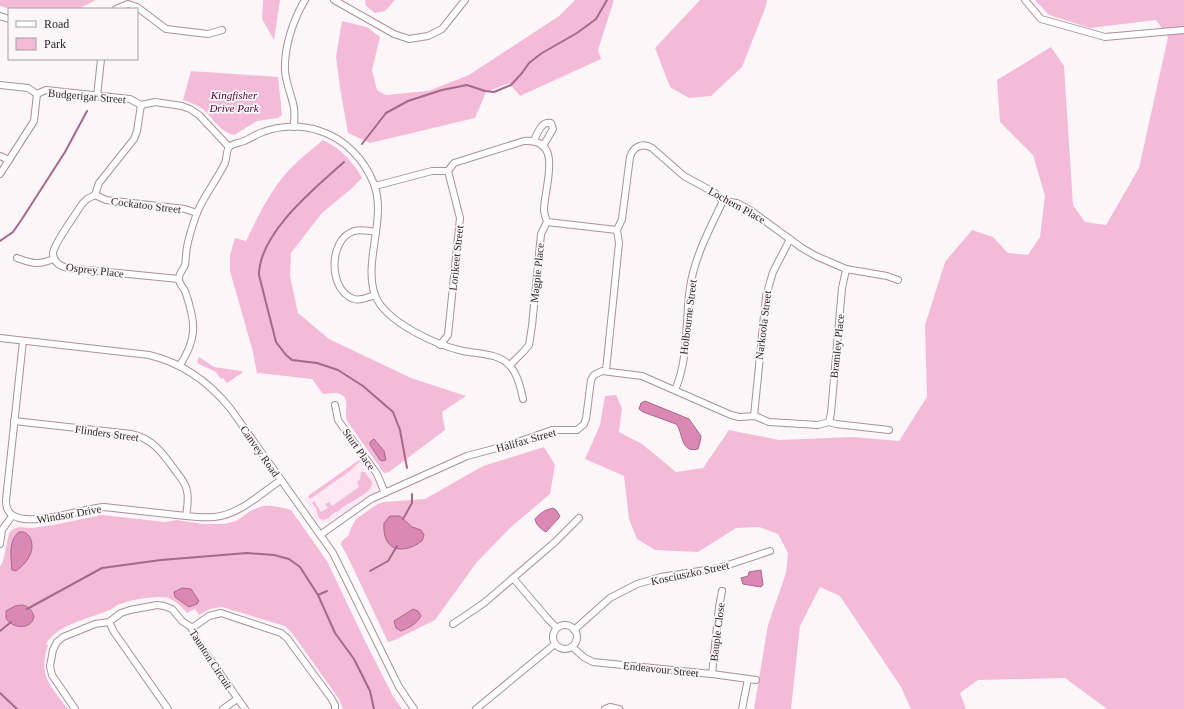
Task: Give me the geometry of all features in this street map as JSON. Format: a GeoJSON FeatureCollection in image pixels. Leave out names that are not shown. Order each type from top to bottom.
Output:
{"type":"FeatureCollection","features":[{"type":"Feature","properties":{"kind":"street"},"geometry":{"type":"LineString","coordinates":[[294,126],[294,108],[285,72],[287,50],[292,29],[299,10],[305,0]]}},
{"type":"Feature","properties":{"kind":"street"},"geometry":{"type":"LineString","coordinates":[[334,0],[394,34],[409,39],[428,36],[442,29],[465,0]]}},
{"type":"Feature","properties":{"kind":"street"},"geometry":{"type":"LineString","coordinates":[[1025,0],[1041,18],[1105,37],[1184,30]]}},
{"type":"Feature","properties":{"kind":"street"},"geometry":{"type":"LineString","coordinates":[[118,8],[128,4],[137,7],[166,29],[208,34],[222,30]]}},
{"type":"Feature","properties":{"kind":"street"},"geometry":{"type":"LineString","coordinates":[[97,97],[101,60]]}},
{"type":"Feature","properties":{"kind":"street","name":"Budgerigar Street"},"geometry":{"type":"LineString","coordinates":[[0,85],[28,88],[37,94],[46,90],[97,97],[130,99],[141,105],[155,102],[182,106],[199,115],[229,146]]}},
{"type":"Feature","properties":{"kind":"street"},"geometry":{"type":"LineString","coordinates":[[0,174],[34,121],[37,94]]}},
{"type":"Feature","properties":{"kind":"street"},"geometry":{"type":"LineString","coordinates":[[54,259],[53,252],[56,245],[82,204],[87,199],[95,195],[99,182],[134,139],[138,131],[141,105]]}},
{"type":"Feature","properties":{"kind":"street"},"geometry":{"type":"LineString","coordinates":[[375,186],[432,171],[448,171],[454,163],[524,141],[534,140],[543,146],[552,132],[553,127],[551,123],[548,122],[544,124],[534,140]]}},
{"type":"Feature","properties":{"kind":"street"},"geometry":{"type":"LineString","coordinates":[[180,365],[192,342],[194,328],[187,295],[179,279],[185,265],[188,242],[197,213],[226,162],[229,146],[243,142],[267,131],[294,126],[322,131],[345,144],[363,163],[375,186],[378,212],[372,264],[372,282],[375,295],[388,314],[400,324],[440,345],[463,351],[498,357],[510,365],[521,386],[523,399]]}},
{"type":"Feature","properties":{"kind":"street","name":"Lochern Place"},"geometry":{"type":"LineString","coordinates":[[606,371],[619,243],[617,230],[622,219],[630,157],[634,150],[639,146],[646,145],[652,148],[681,174],[715,193],[723,201],[737,203],[750,210],[816,256],[846,270],[887,276],[898,280]]}},
{"type":"Feature","properties":{"kind":"street","name":"Magpie Place"},"geometry":{"type":"LineString","coordinates":[[510,365],[529,345],[532,326],[541,234],[547,222],[544,209],[550,165],[547,152],[543,146]]}},
{"type":"Feature","properties":{"kind":"street"},"geometry":{"type":"LineString","coordinates":[[0,156],[9,160]]}},
{"type":"Feature","properties":{"kind":"street","name":"Lorikeet Street"},"geometry":{"type":"LineString","coordinates":[[440,345],[448,335],[460,218],[448,171]]}},
{"type":"Feature","properties":{"kind":"street","name":"Cockatoo Street"},"geometry":{"type":"LineString","coordinates":[[95,195],[106,200],[185,209],[197,213]]}},
{"type":"Feature","properties":{"kind":"street","name":"Holbourne Street"},"geometry":{"type":"LineString","coordinates":[[675,390],[681,374],[689,294],[693,273],[704,241],[723,201]]}},
{"type":"Feature","properties":{"kind":"street"},"geometry":{"type":"LineString","coordinates":[[547,222],[617,230]]}},
{"type":"Feature","properties":{"kind":"street"},"geometry":{"type":"LineString","coordinates":[[375,295],[360,300],[354,299],[344,293],[337,279],[334,262],[338,247],[348,234],[360,230],[376,232]]}},
{"type":"Feature","properties":{"kind":"street","name":"Narkoola Street"},"geometry":{"type":"LineString","coordinates":[[754,416],[766,296],[773,272],[790,239]]}},
{"type":"Feature","properties":{"kind":"street","name":"Osprey Place"},"geometry":{"type":"LineString","coordinates":[[17,258],[34,264],[54,259],[60,266],[67,268],[179,279]]}},
{"type":"Feature","properties":{"kind":"street","name":"Bramley Place"},"geometry":{"type":"LineString","coordinates":[[829,422],[842,288],[846,270]]}},
{"type":"Feature","properties":{"kind":"street","name":"Canvey Road"},"geometry":{"type":"LineString","coordinates":[[0,338],[149,355],[180,365],[201,378],[220,396],[336,559],[399,687],[414,709]]}},
{"type":"Feature","properties":{"kind":"street"},"geometry":{"type":"LineString","coordinates":[[0,544],[2,530],[12,516],[7,510],[6,506],[23,340]]}},
{"type":"Feature","properties":{"kind":"street"},"geometry":{"type":"LineString","coordinates":[[606,371],[642,376],[731,415],[739,417],[754,416],[769,422],[818,425],[829,422],[889,430]]}},
{"type":"Feature","properties":{"kind":"street","name":"Halifax Street"},"geometry":{"type":"LineString","coordinates":[[320,535],[366,502],[385,492],[474,454],[512,444],[552,430],[577,430],[584,424],[586,419],[591,380],[598,372],[606,371]]}},
{"type":"Feature","properties":{"kind":"street","name":"Sturt Place"},"geometry":{"type":"LineString","coordinates":[[335,405],[338,420],[376,474],[385,492]]}},
{"type":"Feature","properties":{"kind":"street","name":"Flinders Street"},"geometry":{"type":"LineString","coordinates":[[14,421],[131,434],[148,440],[160,450],[184,483],[188,498],[186,516]]}},
{"type":"Feature","properties":{"kind":"street"},"geometry":{"type":"LineString","coordinates":[[186,516],[210,518],[230,514],[281,480]]}},
{"type":"Feature","properties":{"kind":"street","name":"Windsor Drive"},"geometry":{"type":"LineString","coordinates":[[12,516],[24,520],[40,520],[93,508],[104,507],[186,516]]}},
{"type":"Feature","properties":{"kind":"street"},"geometry":{"type":"LineString","coordinates":[[453,624],[484,603],[555,542],[579,518]]}},
{"type":"Feature","properties":{"kind":"street","name":"Kosciuszko Street"},"geometry":{"type":"LineString","coordinates":[[574,630],[610,598],[637,584],[661,577],[719,568],[770,551]]}},
{"type":"Feature","properties":{"kind":"street"},"geometry":{"type":"LineString","coordinates":[[512,578],[557,628]]}},
{"type":"Feature","properties":{"kind":"street","name":"Bauple Close"},"geometry":{"type":"LineString","coordinates":[[712,674],[722,591]]}},
{"type":"Feature","properties":{"kind":"street","name":"Taunton Circuit"},"geometry":{"type":"LineString","coordinates":[[75,709],[52,675],[50,663],[54,647],[59,640],[95,624],[109,622],[126,611],[160,605],[172,609],[192,628],[196,640],[245,709]]}},
{"type":"Feature","properties":{"kind":"street"},"geometry":{"type":"LineString","coordinates":[[192,628],[209,616],[221,613],[278,631],[292,644],[333,702],[335,709]]}},
{"type":"Feature","properties":{"kind":"street"},"geometry":{"type":"LineString","coordinates":[[109,622],[112,630],[168,709]]}},
{"type":"Feature","properties":{"kind":"street"},"geometry":{"type":"LineString","coordinates":[[561,626],[568,626],[574,630],[576,633],[576,640],[572,647],[564,649],[555,644],[553,634],[557,628],[561,626]]}},
{"type":"Feature","properties":{"kind":"street"},"geometry":{"type":"LineString","coordinates":[[476,709],[555,644]]}},
{"type":"Feature","properties":{"kind":"street","name":"Endeavour Street"},"geometry":{"type":"LineString","coordinates":[[572,647],[585,658],[593,662],[756,680]]}},
{"type":"Feature","properties":{"kind":"street"},"geometry":{"type":"LineString","coordinates":[[742,709],[748,679]]}},
{"type":"Feature","properties":{"kind":"street"},"geometry":{"type":"LineString","coordinates":[[223,709],[237,699]]}},
{"type":"Feature","properties":{"kind":"street"},"geometry":{"type":"LineString","coordinates":[[605,709],[610,707],[618,709]]}},
{"type":"Feature","properties":{"kind":"shaded area"},"geometry":{"type":"Polygon","coordinates":[[[645,401],[689,419],[701,436],[698,449],[692,450],[685,445],[676,424],[643,412],[639,409],[641,403],[645,401]]]}},
{"type":"Feature","properties":{"kind":"shaded area"},"geometry":{"type":"Polygon","coordinates":[[[374,439],[384,451],[386,460],[380,460],[370,445],[370,442],[374,439]]]}},
{"type":"Feature","properties":{"kind":"shaded area"},"geometry":{"type":"Polygon","coordinates":[[[362,458],[378,484],[377,490],[338,517],[326,523],[319,522],[314,517],[313,511],[304,499],[362,458]]]}},
{"type":"Feature","properties":{"kind":"shaded area"},"geometry":{"type":"Polygon","coordinates":[[[553,508],[560,516],[546,532],[539,527],[535,519],[543,512],[553,508]]]}},
{"type":"Feature","properties":{"kind":"shaded area"},"geometry":{"type":"Polygon","coordinates":[[[390,516],[400,516],[412,527],[421,530],[424,535],[422,541],[414,546],[400,549],[394,548],[390,545],[384,532],[384,523],[390,516]]]}},
{"type":"Feature","properties":{"kind":"shaded area"},"geometry":{"type":"Polygon","coordinates":[[[19,532],[24,532],[29,536],[32,543],[32,550],[28,559],[16,571],[12,570],[11,550],[13,540],[19,532]]]}},
{"type":"Feature","properties":{"kind":"shaded area"},"geometry":{"type":"Polygon","coordinates":[[[761,570],[763,585],[761,587],[743,584],[741,578],[748,576],[749,572],[761,570]]]}},
{"type":"Feature","properties":{"kind":"shaded area"},"geometry":{"type":"Polygon","coordinates":[[[182,588],[191,589],[199,601],[197,604],[189,607],[175,597],[174,592],[182,588]]]}},
{"type":"Feature","properties":{"kind":"shaded area"},"geometry":{"type":"Polygon","coordinates":[[[15,606],[27,606],[30,609],[34,617],[29,624],[25,626],[17,626],[9,622],[6,618],[6,611],[15,606]]]}},
{"type":"Feature","properties":{"kind":"shaded area"},"geometry":{"type":"Polygon","coordinates":[[[413,609],[418,611],[421,616],[417,621],[401,631],[396,628],[394,621],[413,609]]]}},
{"type":"Feature","properties":{"kind":"green space"},"geometry":{"type":"Polygon","coordinates":[[[0,0],[96,0],[80,8],[8,8],[0,6],[0,0]]]}},
{"type":"Feature","properties":{"kind":"green space"},"geometry":{"type":"Polygon","coordinates":[[[263,0],[280,0],[274,40],[262,19],[263,0]]]}},
{"type":"Feature","properties":{"kind":"green space"},"geometry":{"type":"Polygon","coordinates":[[[365,0],[395,0],[385,11],[375,13],[366,6],[365,0]]]}},
{"type":"Feature","properties":{"kind":"green space"},"geometry":{"type":"Polygon","coordinates":[[[575,0],[614,0],[598,50],[601,59],[520,96],[509,83],[486,92],[475,118],[370,143],[348,133],[336,57],[342,21],[367,27],[380,37],[372,70],[377,90],[386,95],[428,91],[469,75],[559,16],[575,0]]]}},
{"type":"Feature","properties":{"kind":"green space"},"geometry":{"type":"Polygon","coordinates":[[[700,0],[767,0],[742,67],[711,96],[689,98],[670,87],[655,48],[700,0]]]}},
{"type":"Feature","properties":{"kind":"green space"},"geometry":{"type":"Polygon","coordinates":[[[1035,0],[1184,0],[1184,709],[1107,709],[1065,678],[978,680],[960,693],[966,709],[911,709],[901,687],[840,596],[820,587],[800,626],[791,709],[754,709],[768,625],[786,573],[788,553],[778,534],[759,527],[736,528],[698,552],[655,550],[637,539],[629,519],[624,476],[585,459],[600,425],[605,396],[616,395],[622,408],[619,432],[642,444],[676,472],[703,468],[729,430],[779,440],[853,437],[899,441],[927,397],[925,325],[945,262],[972,230],[993,237],[1008,253],[1028,255],[1040,237],[1045,196],[1033,155],[1000,122],[997,80],[1051,47],[1064,66],[1073,205],[1085,222],[1106,225],[1139,168],[1168,37],[1156,20],[1090,28],[1049,15],[1035,0]]]}},
{"type":"Feature","properties":{"kind":"green space","name":"Kingfisher Drive Park"},"geometry":{"type":"Polygon","coordinates":[[[191,71],[278,77],[282,115],[278,118],[257,121],[234,135],[230,134],[222,129],[203,109],[195,104],[183,100],[191,71]]]}},
{"type":"Feature","properties":{"kind":"green space"},"geometry":{"type":"Polygon","coordinates":[[[323,140],[346,156],[355,166],[362,178],[322,213],[291,253],[290,276],[298,313],[329,339],[411,378],[466,396],[442,412],[445,430],[389,472],[384,473],[347,421],[346,401],[344,397],[336,393],[323,394],[312,379],[257,374],[253,352],[230,271],[230,255],[235,238],[246,241],[273,190],[298,161],[323,140]]]}},
{"type":"Feature","properties":{"kind":"green space"},"geometry":{"type":"Polygon","coordinates":[[[199,357],[214,367],[242,371],[242,373],[227,383],[223,378],[221,379],[216,372],[199,364],[197,362],[199,357]]]}},
{"type":"Feature","properties":{"kind":"green space"},"geometry":{"type":"Polygon","coordinates":[[[544,447],[555,465],[550,494],[510,528],[477,562],[435,620],[388,642],[341,545],[342,541],[348,536],[356,519],[378,504],[384,502],[425,499],[483,466],[544,447]]]}},
{"type":"Feature","properties":{"kind":"green space"},"geometry":{"type":"Polygon","coordinates":[[[359,460],[360,461],[350,471],[310,499],[308,496],[359,460]]]}},
{"type":"Feature","properties":{"kind":"green space"},"geometry":{"type":"Polygon","coordinates":[[[361,472],[365,472],[372,483],[368,491],[339,511],[333,513],[329,518],[323,520],[319,518],[316,508],[312,503],[314,501],[321,512],[328,508],[325,504],[329,502],[332,506],[359,487],[357,482],[360,479],[361,472]]]}},
{"type":"Feature","properties":{"kind":"green space"},"geometry":{"type":"Polygon","coordinates":[[[262,506],[276,506],[291,510],[327,561],[364,639],[393,696],[402,709],[343,709],[339,699],[292,633],[285,626],[222,607],[210,609],[199,615],[195,609],[187,613],[179,604],[171,599],[157,597],[120,604],[109,610],[73,623],[51,637],[46,644],[48,645],[44,665],[45,673],[51,686],[68,709],[0,709],[0,567],[3,561],[9,533],[13,529],[19,527],[32,528],[53,525],[102,515],[165,522],[177,520],[203,524],[224,524],[236,521],[252,510],[262,506]]]}},
{"type":"Feature","properties":{"kind":"waterway"},"geometry":{"type":"LineString","coordinates":[[362,144],[386,113],[408,101],[442,90],[467,85],[485,91],[494,92],[511,85],[529,63],[542,53],[577,33],[596,19],[607,0]]}},
{"type":"Feature","properties":{"kind":"waterway"},"geometry":{"type":"LineString","coordinates":[[0,241],[13,232],[22,219],[65,152],[87,111]]}},
{"type":"Feature","properties":{"kind":"waterway"},"geometry":{"type":"LineString","coordinates":[[344,162],[304,198],[278,228],[268,243],[261,259],[259,275],[276,342],[292,360],[317,363],[338,370],[363,386],[393,412],[400,430],[407,468]]}},
{"type":"Feature","properties":{"kind":"waterway"},"geometry":{"type":"LineString","coordinates":[[403,519],[412,503],[412,494]]}},
{"type":"Feature","properties":{"kind":"waterway"},"geometry":{"type":"LineString","coordinates":[[370,571],[388,561],[397,546]]}},
{"type":"Feature","properties":{"kind":"waterway"},"geometry":{"type":"LineString","coordinates":[[27,609],[102,568],[161,560],[247,553],[274,555],[289,559],[300,567],[318,595],[327,591]]}},
{"type":"Feature","properties":{"kind":"waterway"},"geometry":{"type":"LineString","coordinates":[[318,595],[335,633],[354,659],[370,691],[374,709]]}},
{"type":"Feature","properties":{"kind":"waterway"},"geometry":{"type":"LineString","coordinates":[[0,631],[11,622]]}},
{"type":"Feature","properties":{"kind":"waterway"},"geometry":{"type":"LineString","coordinates":[[0,693],[17,709]]}}]}
